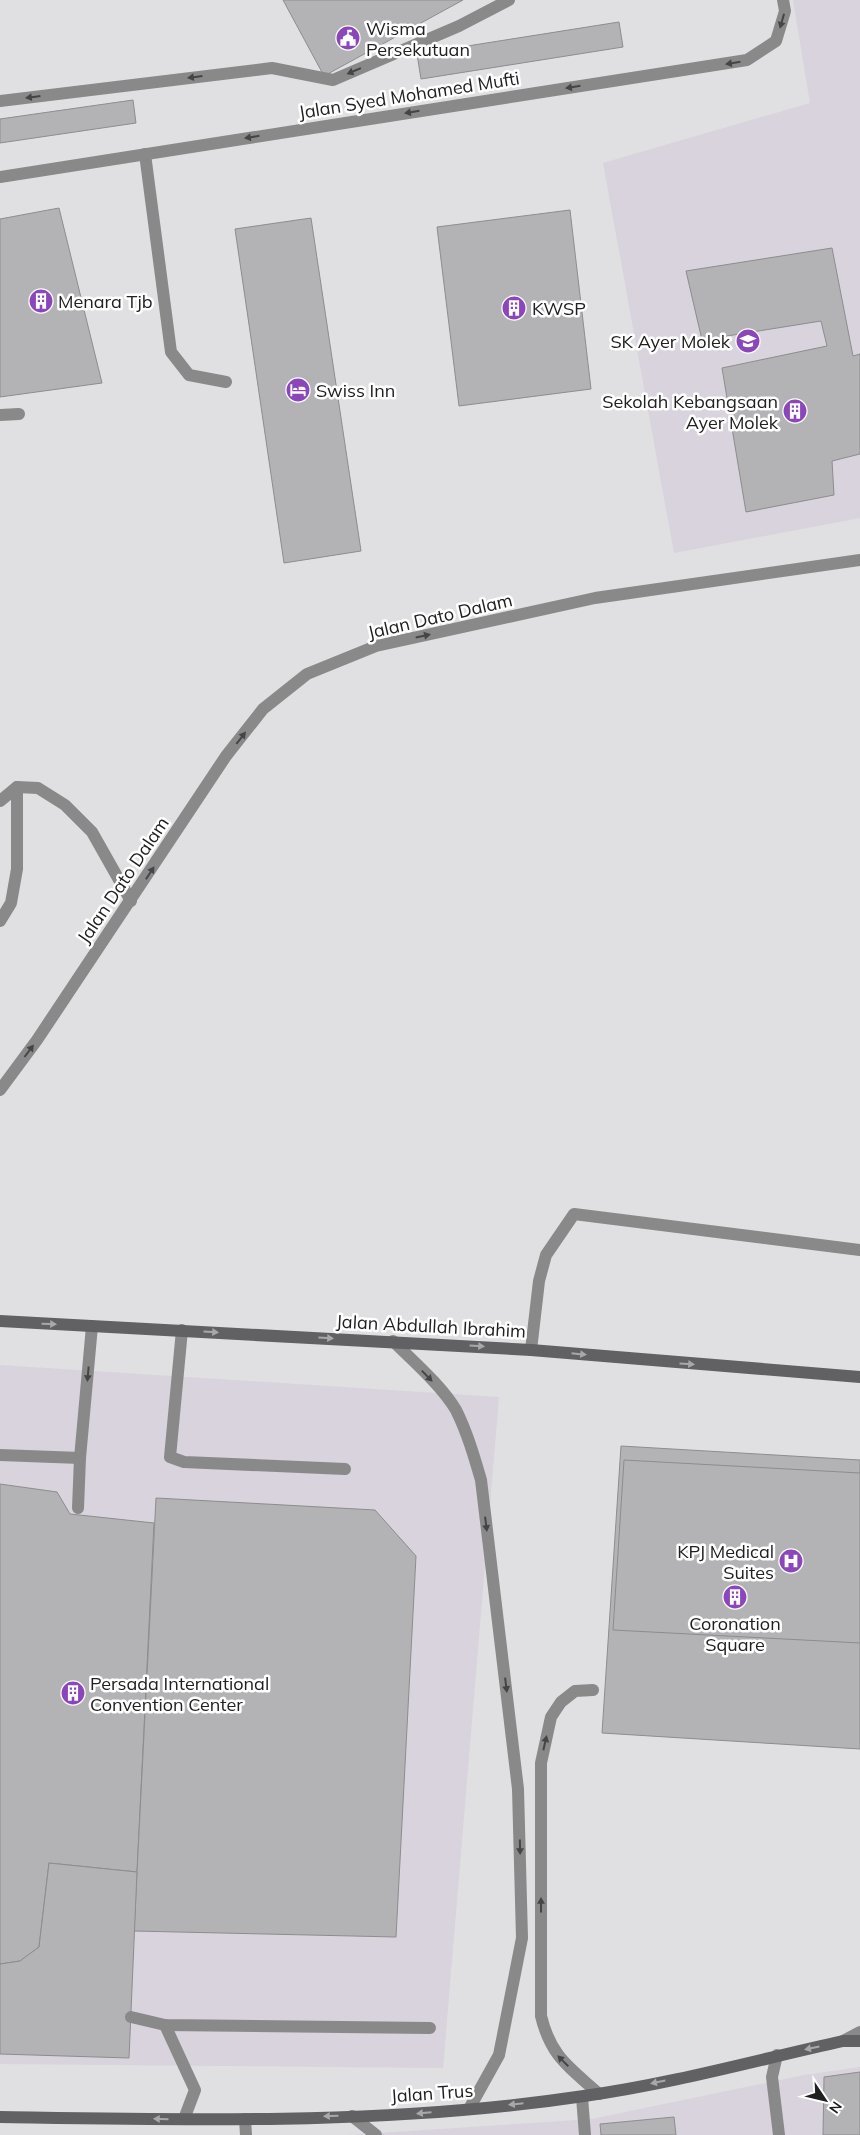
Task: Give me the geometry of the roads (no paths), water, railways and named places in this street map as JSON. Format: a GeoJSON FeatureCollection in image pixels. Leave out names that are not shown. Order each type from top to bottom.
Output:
{"type":"FeatureCollection","features":[{"type":"Feature","properties":{"kind":"street"},"geometry":{"type":"LineString","coordinates":[[0,101],[272,68],[333,80],[459,26],[509,0]]}},
{"type":"Feature","properties":{"kind":"street","name":"Jalan Syed Mohamed Mufti"},"geometry":{"type":"LineString","coordinates":[[0,177],[747,60],[776,41],[785,11],[783,0]]}},
{"type":"Feature","properties":{"kind":"street"},"geometry":{"type":"LineString","coordinates":[[145,154],[171,352],[188,375],[226,382]]}},
{"type":"Feature","properties":{"kind":"street"},"geometry":{"type":"LineString","coordinates":[[0,416],[19,414]]}},
{"type":"Feature","properties":{"kind":"street","name":"Jalan Dato Dalam"},"geometry":{"type":"LineString","coordinates":[[0,1090],[37,1040],[226,756],[263,709],[307,674],[376,646],[595,598],[860,560]]}},
{"type":"Feature","properties":{"kind":"street"},"geometry":{"type":"LineString","coordinates":[[0,801],[17,787],[38,788],[65,805],[92,832],[131,901]]}},
{"type":"Feature","properties":{"kind":"street"},"geometry":{"type":"LineString","coordinates":[[0,921],[11,903],[17,868],[17,787]]}},
{"type":"Feature","properties":{"kind":"street"},"geometry":{"type":"LineString","coordinates":[[531,1350],[539,1281],[546,1255],[574,1214],[860,1250]]}},
{"type":"Feature","properties":{"kind":"street","name":"Jalan Abdullah Ibrahim"},"geometry":{"type":"LineString","coordinates":[[0,1321],[393,1341],[531,1350],[860,1377]]}},
{"type":"Feature","properties":{"kind":"street"},"geometry":{"type":"LineString","coordinates":[[78,1508],[80,1458],[92,1326]]}},
{"type":"Feature","properties":{"kind":"street"},"geometry":{"type":"LineString","coordinates":[[182,1330],[170,1457],[184,1462],[345,1469]]}},
{"type":"Feature","properties":{"kind":"street"},"geometry":{"type":"LineString","coordinates":[[393,1341],[435,1384],[455,1409],[471,1446],[480,1480],[518,1789],[522,1938],[499,2054],[469,2109]]}},
{"type":"Feature","properties":{"kind":"street"},"geometry":{"type":"LineString","coordinates":[[0,1455],[80,1458]]}},
{"type":"Feature","properties":{"kind":"street"},"geometry":{"type":"LineString","coordinates":[[593,1690],[575,1691],[560,1702],[551,1717],[541,1763],[541,2016],[546,2035],[558,2057],[599,2094]]}},
{"type":"Feature","properties":{"kind":"street"},"geometry":{"type":"LineString","coordinates":[[131,2017],[165,2025],[430,2028]]}},
{"type":"Feature","properties":{"kind":"street"},"geometry":{"type":"LineString","coordinates":[[165,2025],[195,2090],[184,2120]]}},
{"type":"Feature","properties":{"kind":"street"},"geometry":{"type":"LineString","coordinates":[[843,2041],[860,2032]]}},
{"type":"Feature","properties":{"kind":"street","name":"Jalan Trus"},"geometry":{"type":"LineString","coordinates":[[0,2117],[245,2119],[410,2114],[469,2109],[582,2097],[714,2071],[843,2041],[860,2041]]}},
{"type":"Feature","properties":{"kind":"street"},"geometry":{"type":"LineString","coordinates":[[777,2055],[772,2077],[779,2135]]}},
{"type":"Feature","properties":{"kind":"street"},"geometry":{"type":"LineString","coordinates":[[582,2097],[585,2135]]}},
{"type":"Feature","properties":{"kind":"street"},"geometry":{"type":"LineString","coordinates":[[352,2116],[376,2135]]}},
{"type":"Feature","properties":{"kind":"street"},"geometry":{"type":"LineString","coordinates":[[245,2119],[246,2135]]}},
{"type":"Feature","properties":{"kind":"place","name":"Wisma Persekutuan"},"geometry":{"type":"Point","coordinates":[348,38]}},
{"type":"Feature","properties":{"kind":"place","name":"Menara Tjb"},"geometry":{"type":"Point","coordinates":[41,301]}},
{"type":"Feature","properties":{"kind":"place","name":"KWSP"},"geometry":{"type":"Point","coordinates":[514,308]}},
{"type":"Feature","properties":{"kind":"place","name":"SK Ayer Molek"},"geometry":{"type":"Point","coordinates":[748,341]}},
{"type":"Feature","properties":{"kind":"place","name":"Swiss Inn"},"geometry":{"type":"Point","coordinates":[298,390]}},
{"type":"Feature","properties":{"kind":"place","name":"Sekolah Kebangsaan Ayer Molek"},"geometry":{"type":"Point","coordinates":[795,411]}},
{"type":"Feature","properties":{"kind":"place","name":"KPJ Medical Suites"},"geometry":{"type":"Point","coordinates":[791,1561]}},
{"type":"Feature","properties":{"kind":"place","name":"Coronation Square"},"geometry":{"type":"Point","coordinates":[735,1597]}},
{"type":"Feature","properties":{"kind":"place","name":"Persada International Convention Center"},"geometry":{"type":"Point","coordinates":[73,1693]}}]}
